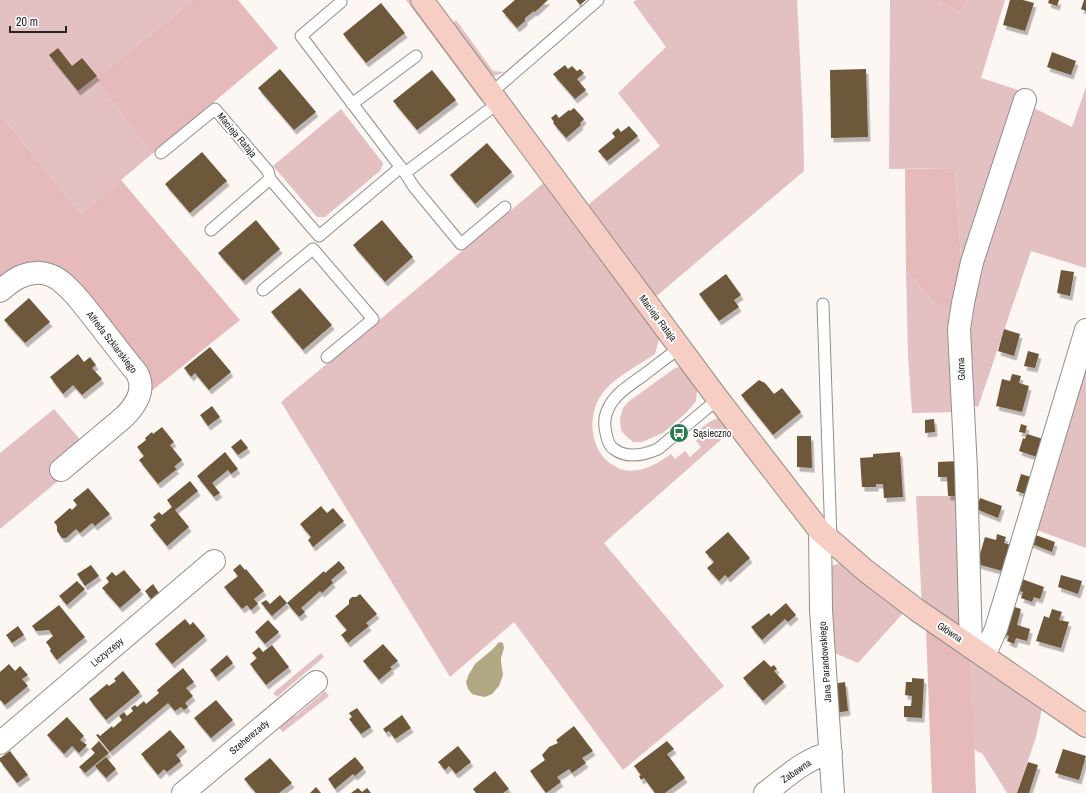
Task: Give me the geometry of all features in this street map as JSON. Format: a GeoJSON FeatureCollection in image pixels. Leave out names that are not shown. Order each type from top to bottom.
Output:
{"type":"FeatureCollection","features":[{"type":"Feature","properties":{"kind":"street","name":"Macieja Rataja"},"geometry":{"type":"LineString","coordinates":[[422,0],[718,399],[825,536]]}},
{"type":"Feature","properties":{"kind":"street","name":"Górna"},"geometry":{"type":"LineString","coordinates":[[977,651],[966,470],[960,338],[961,316],[972,262],[1025,100]]}},
{"type":"Feature","properties":{"kind":"street","name":"Alfreda Szklarskiego"},"geometry":{"type":"LineString","coordinates":[[0,291],[14,279],[26,274],[35,272],[51,275],[65,284],[80,301],[140,378],[140,392],[133,408],[61,470]]}},
{"type":"Feature","properties":{"kind":"street"},"geometry":{"type":"LineString","coordinates":[[977,651],[996,629],[1086,330]]}},
{"type":"Feature","properties":{"kind":"street","name":"Główna"},"geometry":{"type":"LineString","coordinates":[[825,536],[866,571],[917,610],[1086,726]]}},
{"type":"Feature","properties":{"kind":"street","name":"Jana Parandowskiego"},"geometry":{"type":"LineString","coordinates":[[825,536],[820,568],[821,610],[833,793]]}},
{"type":"Feature","properties":{"kind":"street"},"geometry":{"type":"LineString","coordinates":[[820,568],[825,560],[833,555],[838,554],[848,556]]}},
{"type":"Feature","properties":{"kind":"street","name":"Liczyrzepy"},"geometry":{"type":"LineString","coordinates":[[0,743],[214,562]]}},
{"type":"Feature","properties":{"kind":"street","name":"Szeherezady"},"geometry":{"type":"LineString","coordinates":[[183,793],[316,682]]}},
{"type":"Feature","properties":{"kind":"street","name":"Zabawna"},"geometry":{"type":"LineString","coordinates":[[765,793],[807,762],[822,754],[831,753]]}},
{"type":"Feature","properties":{"kind":"lane"},"geometry":{"type":"LineString","coordinates":[[316,253],[319,236],[495,98],[598,0]]}},
{"type":"Feature","properties":{"kind":"lane"},"geometry":{"type":"LineString","coordinates":[[341,2],[301,36],[403,170],[414,187],[461,244],[505,207]]}},
{"type":"Feature","properties":{"kind":"lane"},"geometry":{"type":"LineString","coordinates":[[352,104],[416,56]]}},
{"type":"Feature","properties":{"kind":"lane","name":"Macieja Rataja"},"geometry":{"type":"LineString","coordinates":[[161,153],[215,108],[268,171],[270,180],[319,236]]}},
{"type":"Feature","properties":{"kind":"lane"},"geometry":{"type":"LineString","coordinates":[[211,230],[270,180]]}},
{"type":"Feature","properties":{"kind":"lane"},"geometry":{"type":"LineString","coordinates":[[263,290],[313,249],[372,319],[326,357]]}},
{"type":"Feature","properties":{"kind":"lane"},"geometry":{"type":"LineString","coordinates":[[823,304],[825,536]]}},
{"type":"Feature","properties":{"kind":"lane"},"geometry":{"type":"LineString","coordinates":[[680,348],[621,392],[612,402],[607,410],[604,427],[607,439],[612,448],[621,454],[632,455],[647,454],[658,449],[718,399]]}},
{"type":"Feature","properties":{"kind":"shaded area"},"geometry":{"type":"Polygon","coordinates":[[[0,0],[193,0],[95,79],[152,154],[81,214],[0,114],[0,0]]]}},
{"type":"Feature","properties":{"kind":"shaded area"},"geometry":{"type":"Polygon","coordinates":[[[193,0],[238,0],[278,48],[152,154],[95,79],[193,0]]]}},
{"type":"Feature","properties":{"kind":"shaded area"},"geometry":{"type":"Polygon","coordinates":[[[406,0],[413,0],[483,100],[482,102],[406,0]]]}},
{"type":"Feature","properties":{"kind":"shaded area"},"geometry":{"type":"Polygon","coordinates":[[[636,0],[797,0],[804,171],[653,299],[583,209],[660,146],[618,93],[666,47],[633,2],[636,0]]]}},
{"type":"Feature","properties":{"kind":"shaded area"},"geometry":{"type":"Polygon","coordinates":[[[890,0],[938,0],[962,13],[967,0],[1005,0],[981,78],[1024,92],[964,262],[961,259],[955,168],[889,169],[890,0]]]}},
{"type":"Feature","properties":{"kind":"shaded area"},"geometry":{"type":"Polygon","coordinates":[[[938,0],[967,0],[962,13],[938,0]]]}},
{"type":"Feature","properties":{"kind":"shaded area"},"geometry":{"type":"Polygon","coordinates":[[[456,20],[493,71],[505,72],[494,76],[489,76],[453,23],[456,20]]]}},
{"type":"Feature","properties":{"kind":"shaded area"},"geometry":{"type":"Polygon","coordinates":[[[1086,87],[1086,268],[1031,251],[978,407],[968,403],[964,328],[1028,105],[1072,127],[1086,87]]]}},
{"type":"Feature","properties":{"kind":"shaded area"},"geometry":{"type":"Polygon","coordinates":[[[341,109],[383,163],[381,170],[325,217],[317,217],[273,166],[341,109]]]}},
{"type":"Feature","properties":{"kind":"shaded area"},"geometry":{"type":"Polygon","coordinates":[[[0,114],[81,214],[121,180],[240,320],[149,393],[69,281],[0,283],[0,114]]]}},
{"type":"Feature","properties":{"kind":"shaded area"},"geometry":{"type":"Polygon","coordinates":[[[499,118],[505,123],[546,181],[496,120],[499,118]]]}},
{"type":"Feature","properties":{"kind":"shaded area"},"geometry":{"type":"Polygon","coordinates":[[[955,168],[961,259],[964,262],[957,310],[933,301],[906,271],[905,169],[955,168]]]}},
{"type":"Feature","properties":{"kind":"shaded area"},"geometry":{"type":"Polygon","coordinates":[[[546,181],[659,330],[659,339],[655,354],[627,372],[607,388],[597,403],[592,423],[593,433],[600,453],[607,460],[623,470],[630,471],[643,469],[654,465],[671,454],[675,459],[685,451],[690,457],[701,447],[696,441],[704,434],[700,429],[713,420],[721,418],[724,419],[729,423],[732,430],[604,543],[724,686],[623,770],[514,622],[450,677],[281,402],[546,181]]]}},
{"type":"Feature","properties":{"kind":"shaded area"},"geometry":{"type":"Polygon","coordinates":[[[906,271],[933,301],[957,310],[960,412],[912,413],[908,356],[906,271]]]}},
{"type":"Feature","properties":{"kind":"shaded area"},"geometry":{"type":"Polygon","coordinates":[[[1086,360],[1086,548],[1031,528],[1086,360]]]}},
{"type":"Feature","properties":{"kind":"shaded area"},"geometry":{"type":"Polygon","coordinates":[[[681,366],[696,383],[696,401],[687,412],[663,433],[642,442],[633,442],[621,430],[620,419],[623,408],[628,402],[675,368],[681,366]]]}},
{"type":"Feature","properties":{"kind":"shaded area"},"geometry":{"type":"Polygon","coordinates":[[[54,409],[83,443],[50,471],[58,481],[0,529],[0,453],[54,409]]]}},
{"type":"Feature","properties":{"kind":"shaded area"},"geometry":{"type":"Polygon","coordinates":[[[916,496],[961,496],[964,629],[922,605],[916,496]]]}},
{"type":"Feature","properties":{"kind":"shaded area"},"geometry":{"type":"Polygon","coordinates":[[[841,563],[905,611],[858,663],[830,651],[831,568],[833,565],[841,563]]]}},
{"type":"Feature","properties":{"kind":"shaded area"},"geometry":{"type":"Polygon","coordinates":[[[926,627],[971,657],[976,793],[932,793],[926,627]]]}},
{"type":"Feature","properties":{"kind":"shaded area"},"geometry":{"type":"Polygon","coordinates":[[[500,642],[503,643],[504,648],[501,658],[503,675],[499,686],[492,694],[485,697],[472,694],[468,689],[466,682],[469,674],[475,664],[500,642]]]}},
{"type":"Feature","properties":{"kind":"shaded area"},"geometry":{"type":"Polygon","coordinates":[[[321,653],[324,657],[277,697],[273,693],[321,653]]]}},
{"type":"Feature","properties":{"kind":"shaded area"},"geometry":{"type":"Polygon","coordinates":[[[971,657],[1043,704],[1036,737],[1017,793],[1007,793],[982,753],[974,749],[971,657]]]}},
{"type":"Feature","properties":{"kind":"shaded area"},"geometry":{"type":"Polygon","coordinates":[[[325,691],[329,696],[283,732],[276,725],[281,721],[297,715],[325,691]]]}},
{"type":"Feature","properties":{"kind":"building"},"geometry":{"type":"Polygon","coordinates":[[[515,0],[548,0],[535,12],[534,11],[525,18],[525,21],[517,28],[502,11],[515,0]]]}},
{"type":"Feature","properties":{"kind":"building"},"geometry":{"type":"Polygon","coordinates":[[[576,0],[586,0],[580,5],[576,0]]]}},
{"type":"Feature","properties":{"kind":"building"},"geometry":{"type":"Polygon","coordinates":[[[1010,0],[1023,0],[1034,3],[1025,31],[1003,25],[1010,0]]]}},
{"type":"Feature","properties":{"kind":"building"},"geometry":{"type":"Polygon","coordinates":[[[1049,0],[1059,0],[1057,6],[1048,3],[1049,0]]]}},
{"type":"Feature","properties":{"kind":"building"},"geometry":{"type":"Polygon","coordinates":[[[1084,0],[1086,0],[1086,11],[1081,9],[1084,0]]]}},
{"type":"Feature","properties":{"kind":"building"},"geometry":{"type":"Polygon","coordinates":[[[381,3],[405,33],[366,63],[343,34],[381,3]]]}},
{"type":"Feature","properties":{"kind":"building"},"geometry":{"type":"Polygon","coordinates":[[[58,48],[72,66],[82,58],[97,76],[78,91],[49,55],[58,48]]]}},
{"type":"Feature","properties":{"kind":"building"},"geometry":{"type":"Polygon","coordinates":[[[1052,52],[1076,61],[1071,75],[1047,67],[1052,52]]]}},
{"type":"Feature","properties":{"kind":"building"},"geometry":{"type":"Polygon","coordinates":[[[565,65],[568,69],[572,66],[577,71],[580,69],[584,73],[577,79],[586,90],[575,99],[553,74],[565,65]]]}},
{"type":"Feature","properties":{"kind":"building"},"geometry":{"type":"Polygon","coordinates":[[[280,69],[316,112],[294,130],[258,88],[280,69]]]}},
{"type":"Feature","properties":{"kind":"building"},"geometry":{"type":"Polygon","coordinates":[[[866,69],[868,137],[831,138],[830,70],[866,69]]]}},
{"type":"Feature","properties":{"kind":"building"},"geometry":{"type":"Polygon","coordinates":[[[432,70],[456,100],[417,130],[393,101],[432,70]]]}},
{"type":"Feature","properties":{"kind":"building"},"geometry":{"type":"Polygon","coordinates":[[[574,108],[584,119],[580,123],[581,125],[566,138],[553,123],[554,122],[551,118],[556,114],[559,118],[574,108]]]}},
{"type":"Feature","properties":{"kind":"building"},"geometry":{"type":"Polygon","coordinates":[[[629,126],[638,136],[607,161],[598,151],[615,137],[612,133],[618,128],[621,132],[629,126]]]}},
{"type":"Feature","properties":{"kind":"building"},"geometry":{"type":"Polygon","coordinates":[[[487,143],[512,172],[475,204],[450,175],[487,143]]]}},
{"type":"Feature","properties":{"kind":"building"},"geometry":{"type":"Polygon","coordinates":[[[202,152],[227,181],[190,213],[165,184],[202,152]]]}},
{"type":"Feature","properties":{"kind":"building"},"geometry":{"type":"Polygon","coordinates":[[[256,220],[280,249],[243,281],[218,253],[256,220]]]}},
{"type":"Feature","properties":{"kind":"building"},"geometry":{"type":"Polygon","coordinates":[[[382,220],[413,257],[385,282],[353,245],[382,220]]]}},
{"type":"Feature","properties":{"kind":"building"},"geometry":{"type":"Polygon","coordinates":[[[1061,270],[1074,272],[1070,296],[1057,293],[1061,270]]]}},
{"type":"Feature","properties":{"kind":"building"},"geometry":{"type":"Polygon","coordinates":[[[726,274],[741,295],[734,300],[739,307],[719,321],[699,294],[726,274]]]}},
{"type":"Feature","properties":{"kind":"building"},"geometry":{"type":"Polygon","coordinates":[[[300,288],[332,325],[303,350],[271,312],[300,288]]]}},
{"type":"Feature","properties":{"kind":"building"},"geometry":{"type":"Polygon","coordinates":[[[29,298],[50,322],[25,343],[4,320],[29,298]]]}},
{"type":"Feature","properties":{"kind":"building"},"geometry":{"type":"Polygon","coordinates":[[[1004,329],[1020,334],[1014,356],[998,351],[1004,329]]]}},
{"type":"Feature","properties":{"kind":"building"},"geometry":{"type":"Polygon","coordinates":[[[210,347],[231,372],[209,390],[195,373],[191,377],[184,368],[210,347]]]}},
{"type":"Feature","properties":{"kind":"building"},"geometry":{"type":"Polygon","coordinates":[[[1028,351],[1039,354],[1035,368],[1024,366],[1028,351]]]}},
{"type":"Feature","properties":{"kind":"building"},"geometry":{"type":"Polygon","coordinates":[[[78,354],[84,362],[90,357],[96,365],[92,368],[102,379],[82,395],[73,385],[63,394],[50,377],[78,354]]]}},
{"type":"Feature","properties":{"kind":"building"},"geometry":{"type":"Polygon","coordinates":[[[1012,374],[1021,376],[1019,383],[1029,386],[1022,412],[996,406],[1002,379],[1010,381],[1012,374]]]}},
{"type":"Feature","properties":{"kind":"building"},"geometry":{"type":"Polygon","coordinates":[[[759,380],[765,383],[774,394],[782,388],[801,412],[773,435],[741,395],[759,380]]]}},
{"type":"Feature","properties":{"kind":"building"},"geometry":{"type":"Polygon","coordinates":[[[212,406],[220,417],[208,426],[200,415],[212,406]]]}},
{"type":"Feature","properties":{"kind":"building"},"geometry":{"type":"Polygon","coordinates":[[[934,419],[935,432],[925,433],[925,420],[934,419]]]}},
{"type":"Feature","properties":{"kind":"building"},"geometry":{"type":"Polygon","coordinates":[[[1021,424],[1027,426],[1025,433],[1019,432],[1021,424]]]}},
{"type":"Feature","properties":{"kind":"building"},"geometry":{"type":"Polygon","coordinates":[[[162,427],[174,442],[170,445],[182,460],[174,467],[177,469],[158,484],[139,460],[144,456],[137,447],[146,440],[145,438],[152,432],[153,434],[162,427]]]}},
{"type":"Feature","properties":{"kind":"building"},"geometry":{"type":"Polygon","coordinates":[[[1027,434],[1043,439],[1037,457],[1019,451],[1023,438],[1025,439],[1027,434]]]}},
{"type":"Feature","properties":{"kind":"building"},"geometry":{"type":"Polygon","coordinates":[[[797,436],[811,436],[812,468],[797,467],[797,436]]]}},
{"type":"Feature","properties":{"kind":"building"},"geometry":{"type":"Polygon","coordinates":[[[241,439],[248,448],[238,455],[231,447],[241,439]]]}},
{"type":"Feature","properties":{"kind":"building"},"geometry":{"type":"Polygon","coordinates":[[[225,452],[238,469],[231,474],[228,470],[212,483],[220,493],[214,497],[197,476],[225,452]]]}},
{"type":"Feature","properties":{"kind":"building"},"geometry":{"type":"Polygon","coordinates":[[[900,452],[903,497],[884,498],[883,484],[876,484],[876,487],[862,487],[860,458],[873,457],[873,454],[900,452]]]}},
{"type":"Feature","properties":{"kind":"building"},"geometry":{"type":"Polygon","coordinates":[[[959,461],[961,496],[948,496],[947,477],[938,477],[938,462],[959,461]]]}},
{"type":"Feature","properties":{"kind":"building"},"geometry":{"type":"Polygon","coordinates":[[[1021,474],[1037,479],[1032,496],[1016,491],[1021,474]]]}},
{"type":"Feature","properties":{"kind":"building"},"geometry":{"type":"Polygon","coordinates":[[[190,481],[198,491],[175,510],[189,527],[167,546],[150,525],[156,520],[153,517],[159,512],[162,515],[172,507],[167,500],[190,481]]]}},
{"type":"Feature","properties":{"kind":"building"},"geometry":{"type":"Polygon","coordinates":[[[88,488],[110,514],[95,526],[92,523],[80,533],[76,529],[66,538],[62,538],[57,531],[57,526],[54,522],[70,508],[72,510],[77,505],[73,500],[88,488]]]}},
{"type":"Feature","properties":{"kind":"building"},"geometry":{"type":"Polygon","coordinates":[[[980,498],[1002,506],[998,518],[976,509],[980,498]]]}},
{"type":"Feature","properties":{"kind":"building"},"geometry":{"type":"Polygon","coordinates":[[[321,506],[327,513],[333,508],[344,521],[313,547],[308,540],[311,537],[300,524],[321,506]]]}},
{"type":"Feature","properties":{"kind":"building"},"geometry":{"type":"Polygon","coordinates":[[[728,532],[750,558],[728,578],[725,575],[719,581],[707,568],[714,562],[705,552],[728,532]]]}},
{"type":"Feature","properties":{"kind":"building"},"geometry":{"type":"Polygon","coordinates":[[[1030,533],[1055,542],[1052,552],[1027,542],[1030,533]]]}},
{"type":"Feature","properties":{"kind":"building"},"geometry":{"type":"Polygon","coordinates":[[[997,534],[1006,537],[1004,543],[1014,546],[1006,572],[977,564],[985,537],[996,540],[997,534]]]}},
{"type":"Feature","properties":{"kind":"building"},"geometry":{"type":"Polygon","coordinates":[[[339,561],[345,568],[331,580],[333,583],[322,593],[320,591],[301,608],[305,612],[299,617],[287,603],[324,571],[325,573],[339,561]]]}},
{"type":"Feature","properties":{"kind":"building"},"geometry":{"type":"Polygon","coordinates":[[[240,564],[264,591],[254,599],[258,604],[251,610],[247,605],[242,609],[224,587],[238,576],[233,570],[240,564]]]}},
{"type":"Feature","properties":{"kind":"building"},"geometry":{"type":"Polygon","coordinates":[[[91,565],[99,576],[85,586],[77,574],[91,565]]]}},
{"type":"Feature","properties":{"kind":"building"},"geometry":{"type":"Polygon","coordinates":[[[124,570],[141,590],[120,608],[102,588],[109,582],[106,578],[112,572],[116,576],[124,570]]]}},
{"type":"Feature","properties":{"kind":"building"},"geometry":{"type":"Polygon","coordinates":[[[1061,575],[1082,581],[1078,594],[1058,587],[1061,575]]]}},
{"type":"Feature","properties":{"kind":"building"},"geometry":{"type":"Polygon","coordinates":[[[1022,579],[1044,587],[1040,599],[1034,597],[1032,602],[1021,598],[1023,592],[1012,589],[1022,579]]]}},
{"type":"Feature","properties":{"kind":"building"},"geometry":{"type":"Polygon","coordinates":[[[77,581],[85,589],[67,605],[59,596],[77,581]]]}},
{"type":"Feature","properties":{"kind":"building"},"geometry":{"type":"Polygon","coordinates":[[[153,584],[159,593],[151,599],[145,591],[153,584]]]}},
{"type":"Feature","properties":{"kind":"building"},"geometry":{"type":"Polygon","coordinates":[[[360,594],[377,614],[366,623],[369,626],[348,643],[341,635],[347,630],[335,616],[349,604],[349,600],[352,597],[356,597],[360,594]]]}},
{"type":"Feature","properties":{"kind":"building"},"geometry":{"type":"Polygon","coordinates":[[[280,595],[287,603],[272,616],[261,603],[266,600],[270,604],[280,595]]]}},
{"type":"Feature","properties":{"kind":"building"},"geometry":{"type":"Polygon","coordinates":[[[786,603],[796,615],[788,622],[785,619],[762,640],[751,627],[769,613],[771,616],[786,603]]]}},
{"type":"Feature","properties":{"kind":"building"},"geometry":{"type":"Polygon","coordinates":[[[59,605],[85,637],[57,660],[50,651],[51,649],[46,642],[53,636],[49,630],[36,631],[32,626],[59,605]]]}},
{"type":"Feature","properties":{"kind":"building"},"geometry":{"type":"Polygon","coordinates":[[[1008,605],[1021,609],[1017,625],[1030,629],[1027,641],[1016,638],[1014,644],[1007,641],[1009,636],[999,633],[1008,605]]]}},
{"type":"Feature","properties":{"kind":"building"},"geometry":{"type":"Polygon","coordinates":[[[1052,609],[1062,612],[1059,620],[1069,622],[1061,648],[1036,641],[1044,616],[1049,618],[1052,609]]]}},
{"type":"Feature","properties":{"kind":"building"},"geometry":{"type":"Polygon","coordinates":[[[185,619],[190,625],[193,622],[205,636],[172,664],[155,644],[185,619]]]}},
{"type":"Feature","properties":{"kind":"building"},"geometry":{"type":"Polygon","coordinates":[[[268,620],[279,632],[265,644],[255,632],[268,620]]]}},
{"type":"Feature","properties":{"kind":"building"},"geometry":{"type":"Polygon","coordinates":[[[18,626],[24,635],[12,643],[6,635],[18,626]]]}},
{"type":"Feature","properties":{"kind":"building"},"geometry":{"type":"Polygon","coordinates":[[[383,644],[398,661],[390,667],[392,669],[379,680],[363,661],[383,644]]]}},
{"type":"Feature","properties":{"kind":"building"},"geometry":{"type":"Polygon","coordinates":[[[272,645],[289,667],[266,685],[250,664],[257,658],[252,653],[259,647],[263,652],[272,645]]]}},
{"type":"Feature","properties":{"kind":"building"},"geometry":{"type":"Polygon","coordinates":[[[227,655],[233,663],[216,677],[210,670],[227,655]]]}},
{"type":"Feature","properties":{"kind":"building"},"geometry":{"type":"Polygon","coordinates":[[[764,660],[771,667],[774,665],[777,669],[774,671],[784,682],[763,701],[743,678],[764,660]]]}},
{"type":"Feature","properties":{"kind":"building"},"geometry":{"type":"Polygon","coordinates":[[[9,664],[15,671],[20,666],[28,675],[22,679],[28,686],[5,705],[0,700],[0,672],[9,664]]]}},
{"type":"Feature","properties":{"kind":"building"},"geometry":{"type":"Polygon","coordinates":[[[183,668],[194,682],[186,688],[193,696],[185,703],[188,707],[184,710],[181,707],[175,711],[168,703],[110,752],[96,735],[98,734],[100,736],[112,726],[113,728],[122,720],[119,716],[124,712],[127,716],[133,711],[131,708],[135,705],[137,707],[144,701],[146,704],[159,693],[157,690],[183,668]]]}},
{"type":"Feature","properties":{"kind":"building"},"geometry":{"type":"Polygon","coordinates":[[[123,671],[140,692],[106,720],[89,699],[107,684],[109,686],[116,681],[114,679],[123,671]]]}},
{"type":"Feature","properties":{"kind":"building"},"geometry":{"type":"Polygon","coordinates":[[[912,678],[924,679],[922,718],[904,717],[904,706],[911,706],[912,696],[905,695],[906,682],[912,682],[912,678]]]}},
{"type":"Feature","properties":{"kind":"building"},"geometry":{"type":"Polygon","coordinates":[[[845,682],[848,711],[834,713],[832,684],[845,682]]]}},
{"type":"Feature","properties":{"kind":"building"},"geometry":{"type":"Polygon","coordinates":[[[216,700],[233,720],[211,738],[194,718],[216,700]]]}},
{"type":"Feature","properties":{"kind":"building"},"geometry":{"type":"Polygon","coordinates":[[[357,708],[371,727],[361,734],[349,719],[352,717],[349,713],[357,708]]]}},
{"type":"Feature","properties":{"kind":"building"},"geometry":{"type":"Polygon","coordinates":[[[402,715],[411,728],[395,739],[389,731],[386,733],[383,729],[402,715]]]}},
{"type":"Feature","properties":{"kind":"building"},"geometry":{"type":"Polygon","coordinates":[[[67,717],[84,736],[80,740],[87,745],[79,753],[72,746],[64,754],[47,735],[67,717]]]}},
{"type":"Feature","properties":{"kind":"building"},"geometry":{"type":"Polygon","coordinates":[[[574,726],[593,751],[582,758],[586,763],[572,773],[569,769],[557,777],[561,782],[546,793],[530,771],[545,760],[542,755],[549,747],[558,743],[556,740],[574,726]]]}},
{"type":"Feature","properties":{"kind":"building"},"geometry":{"type":"Polygon","coordinates":[[[170,730],[185,747],[176,755],[181,761],[167,772],[164,769],[158,775],[141,754],[170,730]]]}},
{"type":"Feature","properties":{"kind":"building"},"geometry":{"type":"Polygon","coordinates":[[[99,741],[109,753],[85,773],[79,767],[95,753],[91,749],[99,741]]]}},
{"type":"Feature","properties":{"kind":"building"},"geometry":{"type":"Polygon","coordinates":[[[667,741],[674,749],[667,754],[685,778],[665,793],[655,793],[644,778],[641,780],[639,776],[641,775],[634,766],[667,741]]]}},
{"type":"Feature","properties":{"kind":"building"},"geometry":{"type":"Polygon","coordinates":[[[458,746],[471,762],[456,774],[449,766],[445,770],[438,762],[458,746]]]}},
{"type":"Feature","properties":{"kind":"building"},"geometry":{"type":"Polygon","coordinates":[[[1063,749],[1086,756],[1079,780],[1055,773],[1063,749]]]}},
{"type":"Feature","properties":{"kind":"building"},"geometry":{"type":"Polygon","coordinates":[[[10,751],[28,775],[17,783],[0,761],[0,758],[10,751]]]}},
{"type":"Feature","properties":{"kind":"building"},"geometry":{"type":"Polygon","coordinates":[[[106,757],[116,769],[106,778],[95,766],[106,757]]]}},
{"type":"Feature","properties":{"kind":"building"},"geometry":{"type":"Polygon","coordinates":[[[355,757],[364,768],[355,776],[353,774],[335,789],[328,779],[355,757]]]}},
{"type":"Feature","properties":{"kind":"building"},"geometry":{"type":"Polygon","coordinates":[[[270,758],[292,783],[279,793],[256,793],[244,779],[270,758]]]}},
{"type":"Feature","properties":{"kind":"building"},"geometry":{"type":"Polygon","coordinates":[[[1028,762],[1038,765],[1029,793],[1017,793],[1028,762]]]}},
{"type":"Feature","properties":{"kind":"building"},"geometry":{"type":"Polygon","coordinates":[[[495,771],[509,789],[503,793],[476,793],[473,789],[495,771]]]}},
{"type":"Feature","properties":{"kind":"building"},"geometry":{"type":"Polygon","coordinates":[[[316,787],[321,793],[310,793],[316,787]]]}},
{"type":"Feature","properties":{"kind":"building"},"geometry":{"type":"Polygon","coordinates":[[[358,788],[362,792],[367,788],[371,793],[351,793],[358,788]]]}},
{"type":"Feature","properties":{"kind":"place","name":"Sąsieczno"},"geometry":{"type":"Point","coordinates":[679,433]}}]}
